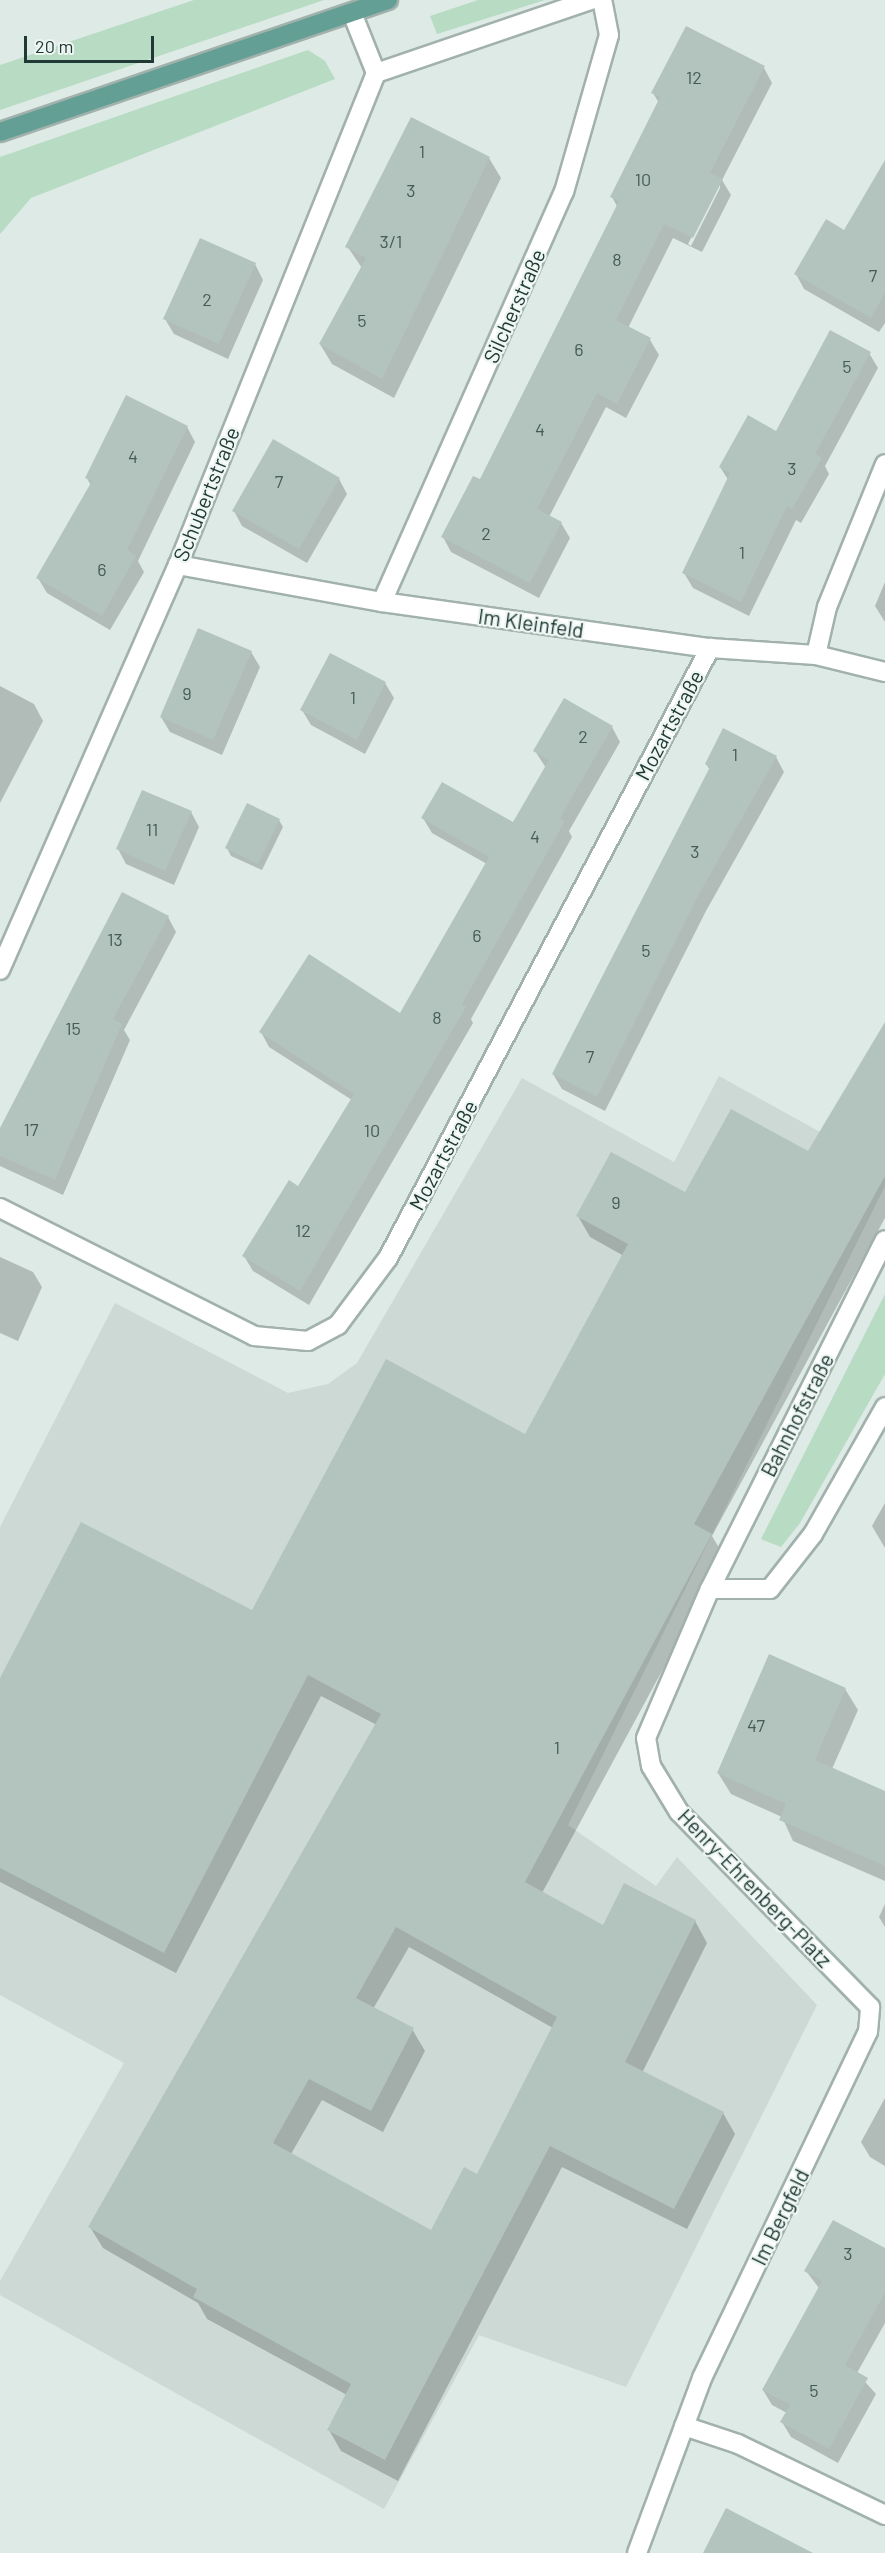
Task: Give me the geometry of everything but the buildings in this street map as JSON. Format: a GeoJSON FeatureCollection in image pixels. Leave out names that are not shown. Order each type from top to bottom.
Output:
{"type":"FeatureCollection","features":[{"type":"Feature","properties":{"kind":"main road"},"geometry":{"type":"LineString","coordinates":[[0,132],[388,0]]}},
{"type":"Feature","properties":{"kind":"street"},"geometry":{"type":"LineString","coordinates":[[352,13],[376,73],[591,0]]}},
{"type":"Feature","properties":{"kind":"street","name":"Silcherstraße"},"geometry":{"type":"LineString","coordinates":[[382,602],[564,192],[609,35],[602,0]]}},
{"type":"Feature","properties":{"kind":"street","name":"Schubertstraße"},"geometry":{"type":"LineString","coordinates":[[0,970],[178,565],[376,73]]}},
{"type":"Feature","properties":{"kind":"street"},"geometry":{"type":"LineString","coordinates":[[816,656],[827,607],[885,464]]}},
{"type":"Feature","properties":{"kind":"street","name":"Im Kleinfeld"},"geometry":{"type":"LineString","coordinates":[[178,565],[382,602],[710,648],[816,656],[885,672]]}},
{"type":"Feature","properties":{"kind":"street","name":"Mozartstraße"},"geometry":{"type":"LineString","coordinates":[[0,1208],[254,1336],[308,1341],[339,1326],[388,1258],[710,648]]}},
{"type":"Feature","properties":{"kind":"street","name":"Bahnhofstraße"},"geometry":{"type":"LineString","coordinates":[[662,1694],[710,1589],[885,1240]]}},
{"type":"Feature","properties":{"kind":"street"},"geometry":{"type":"LineString","coordinates":[[710,1589],[770,1589],[813,1534],[885,1407]]}},
{"type":"Feature","properties":{"kind":"street","name":"Henry-Ehrenberg-Platz"},"geometry":{"type":"LineString","coordinates":[[662,1694],[646,1738],[651,1766],[679,1812],[877,2007]]}},
{"type":"Feature","properties":{"kind":"street","name":"Im Bergfeld"},"geometry":{"type":"LineString","coordinates":[[637,2553],[684,2426],[868,2032],[877,2007]]}},
{"type":"Feature","properties":{"kind":"street"},"geometry":{"type":"LineString","coordinates":[[684,2426],[738,2444],[885,2515]]}},
{"type":"Feature","properties":{"kind":"shaded area"},"geometry":{"type":"Polygon","coordinates":[[[719,1076],[885,1168],[885,1186],[568,1825],[656,1886],[677,1857],[817,2005],[626,2387],[479,2335],[384,2509],[0,2295],[0,2281],[124,2063],[0,1995],[0,1527],[115,1303],[288,1393],[328,1384],[357,1363],[522,1078],[674,1162],[719,1076]]]}},
{"type":"Feature","properties":{"kind":"green space"},"geometry":{"type":"Polygon","coordinates":[[[194,0],[324,0],[0,110],[0,65],[194,0]]]}},
{"type":"Feature","properties":{"kind":"green space"},"geometry":{"type":"Polygon","coordinates":[[[478,0],[545,0],[437,34],[430,16],[478,0]]]}},
{"type":"Feature","properties":{"kind":"green space"},"geometry":{"type":"Polygon","coordinates":[[[308,50],[325,61],[335,79],[31,198],[0,234],[0,157],[308,50]]]}},
{"type":"Feature","properties":{"kind":"green space"},"geometry":{"type":"Polygon","coordinates":[[[885,1294],[885,1374],[800,1523],[781,1547],[761,1539],[885,1294]]]}}]}
